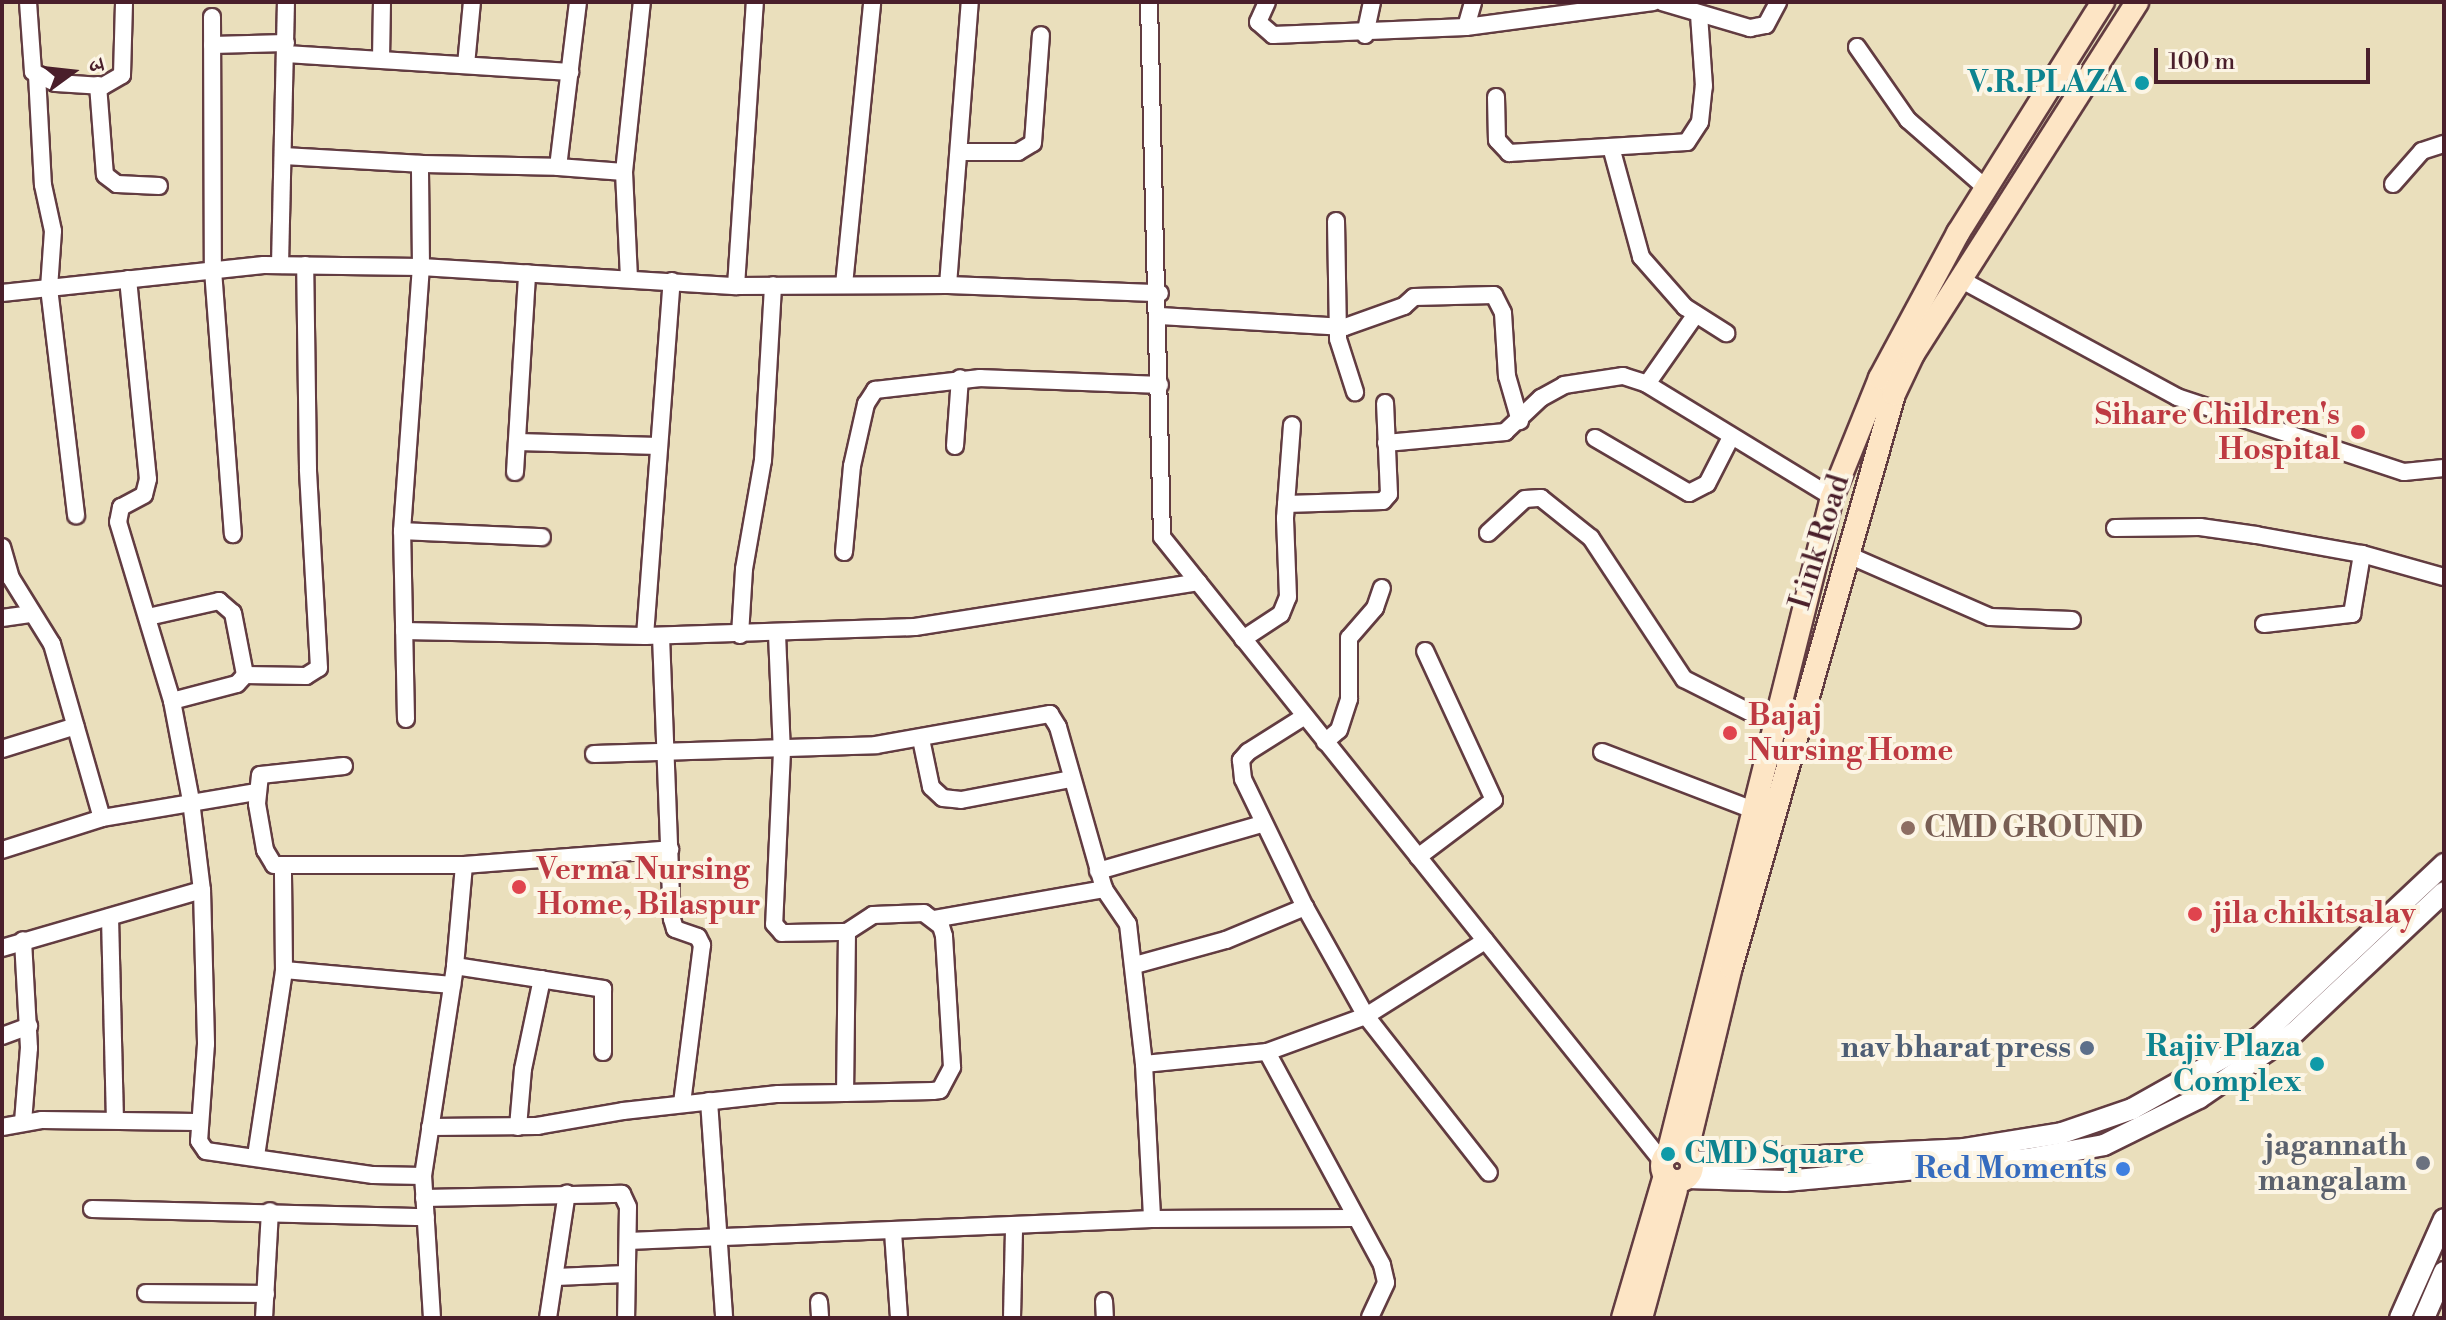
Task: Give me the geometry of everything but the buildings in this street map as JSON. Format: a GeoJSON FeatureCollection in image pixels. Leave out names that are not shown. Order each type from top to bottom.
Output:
{"type":"FeatureCollection","features":[{"type":"Feature","properties":{"kind":"main road","name":"Link Road"},"geometry":{"type":"LineString","coordinates":[[1641,1318],[1677,1166],[1753,810],[1777,726],[1832,497],[1880,378],[1986,188],[2104,2]]}},
{"type":"Feature","properties":{"kind":"main road","name":"Link Road"},"geometry":{"type":"LineString","coordinates":[[1677,1166],[1846,554],[1894,394],[1960,279],[2131,10]]}},
{"type":"Feature","properties":{"kind":"main road"},"geometry":{"type":"LineString","coordinates":[[1623,1318],[1677,1166]]}},
{"type":"Feature","properties":{"kind":"street"},"geometry":{"type":"LineString","coordinates":[[28,2],[31,63],[37,75],[43,185],[53,231],[49,288],[76,515]]}},
{"type":"Feature","properties":{"kind":"street"},"geometry":{"type":"LineString","coordinates":[[37,75],[56,83],[112,84],[122,75],[124,2]]}},
{"type":"Feature","properties":{"kind":"street"},"geometry":{"type":"LineString","coordinates":[[280,265],[286,2]]}},
{"type":"Feature","properties":{"kind":"street"},"geometry":{"type":"LineString","coordinates":[[381,59],[382,2]]}},
{"type":"Feature","properties":{"kind":"street"},"geometry":{"type":"LineString","coordinates":[[466,65],[472,2]]}},
{"type":"Feature","properties":{"kind":"street"},"geometry":{"type":"LineString","coordinates":[[558,167],[578,2]]}},
{"type":"Feature","properties":{"kind":"street"},"geometry":{"type":"LineString","coordinates":[[629,278],[624,172],[642,2]]}},
{"type":"Feature","properties":{"kind":"street"},"geometry":{"type":"LineString","coordinates":[[736,286],[755,2]]}},
{"type":"Feature","properties":{"kind":"street"},"geometry":{"type":"LineString","coordinates":[[844,285],[872,2]]}},
{"type":"Feature","properties":{"kind":"street"},"geometry":{"type":"LineString","coordinates":[[948,285],[970,2]]}},
{"type":"Feature","properties":{"kind":"street"},"geometry":{"type":"LineString","coordinates":[[1149,2],[1160,293],[1162,537],[1485,941],[1677,1166],[1785,1181],[2027,1159],[2104,1145],[2199,1098],[2284,1041],[2444,892]]}},
{"type":"Feature","properties":{"kind":"street"},"geometry":{"type":"LineString","coordinates":[[1267,2],[1258,22],[1268,34],[1365,35],[1466,27],[1653,2]]}},
{"type":"Feature","properties":{"kind":"street"},"geometry":{"type":"LineString","coordinates":[[1365,35],[1372,2]]}},
{"type":"Feature","properties":{"kind":"street"},"geometry":{"type":"LineString","coordinates":[[1466,27],[1473,2]]}},
{"type":"Feature","properties":{"kind":"street"},"geometry":{"type":"LineString","coordinates":[[1662,2],[1757,28],[1772,19],[1778,2]]}},
{"type":"Feature","properties":{"kind":"street"},"geometry":{"type":"LineString","coordinates":[[2104,2],[2131,10]]}},
{"type":"Feature","properties":{"kind":"street"},"geometry":{"type":"LineString","coordinates":[[1496,97],[1497,140],[1503,151],[1687,142],[1696,135],[1704,86],[1699,14]]}},
{"type":"Feature","properties":{"kind":"street"},"geometry":{"type":"LineString","coordinates":[[212,17],[213,270],[233,534]]}},
{"type":"Feature","properties":{"kind":"street"},"geometry":{"type":"LineString","coordinates":[[959,152],[1018,152],[1033,143],[1041,35]]}},
{"type":"Feature","properties":{"kind":"street"},"geometry":{"type":"LineString","coordinates":[[212,45],[570,72]]}},
{"type":"Feature","properties":{"kind":"street"},"geometry":{"type":"LineString","coordinates":[[1857,47],[1908,120],[1986,188]]}},
{"type":"Feature","properties":{"kind":"street"},"geometry":{"type":"LineString","coordinates":[[98,85],[105,175],[117,184],[159,186]]}},
{"type":"Feature","properties":{"kind":"street"},"geometry":{"type":"LineString","coordinates":[[2393,184],[2422,151],[2444,144]]}},
{"type":"Feature","properties":{"kind":"street"},"geometry":{"type":"LineString","coordinates":[[1611,147],[1641,257],[1696,314],[1726,333]]}},
{"type":"Feature","properties":{"kind":"street"},"geometry":{"type":"LineString","coordinates":[[283,156],[624,172]]}},
{"type":"Feature","properties":{"kind":"street"},"geometry":{"type":"LineString","coordinates":[[406,719],[402,531],[421,267],[420,164]]}},
{"type":"Feature","properties":{"kind":"street"},"geometry":{"type":"LineString","coordinates":[[1336,221],[1338,327],[1355,392]]}},
{"type":"Feature","properties":{"kind":"street"},"geometry":{"type":"LineString","coordinates":[[2,293],[213,270],[305,265],[421,267],[736,286],[948,285],[1160,293]]}},
{"type":"Feature","properties":{"kind":"street"},"geometry":{"type":"LineString","coordinates":[[172,701],[237,684],[245,675],[306,676],[317,672],[320,663],[308,469],[305,265]]}},
{"type":"Feature","properties":{"kind":"street"},"geometry":{"type":"LineString","coordinates":[[515,472],[527,273]]}},
{"type":"Feature","properties":{"kind":"street"},"geometry":{"type":"LineString","coordinates":[[128,279],[148,479],[144,495],[121,507],[118,522],[172,701],[191,801],[202,890],[206,1044],[197,1122],[199,1141],[206,1151],[373,1175],[423,1176]]}},
{"type":"Feature","properties":{"kind":"street"},"geometry":{"type":"LineString","coordinates":[[1960,279],[2177,397],[2404,472],[2444,468]]}},
{"type":"Feature","properties":{"kind":"street"},"geometry":{"type":"LineString","coordinates":[[672,281],[659,446],[653,636],[666,750],[672,924],[681,933],[698,937],[702,945],[682,1104]]}},
{"type":"Feature","properties":{"kind":"street"},"geometry":{"type":"LineString","coordinates":[[740,635],[744,569],[763,460],[773,285]]}},
{"type":"Feature","properties":{"kind":"street"},"geometry":{"type":"LineString","coordinates":[[1160,316],[1338,327],[1404,306],[1414,297],[1494,295],[1503,313],[1507,376],[1520,421]]}},
{"type":"Feature","properties":{"kind":"street"},"geometry":{"type":"LineString","coordinates":[[1647,384],[1696,314]]}},
{"type":"Feature","properties":{"kind":"street"},"geometry":{"type":"LineString","coordinates":[[1386,443],[1496,434],[1520,421],[1541,398],[1574,382],[1623,376],[1647,384],[1730,439],[1832,497]]}},
{"type":"Feature","properties":{"kind":"street"},"geometry":{"type":"LineString","coordinates":[[844,552],[852,466],[870,393],[899,384],[960,378],[1160,385]]}},
{"type":"Feature","properties":{"kind":"street"},"geometry":{"type":"LineString","coordinates":[[955,446],[960,378]]}},
{"type":"Feature","properties":{"kind":"street"},"geometry":{"type":"LineString","coordinates":[[1286,504],[1383,501],[1389,494],[1385,403]]}},
{"type":"Feature","properties":{"kind":"street"},"geometry":{"type":"LineString","coordinates":[[1243,639],[1285,606],[1286,504],[1292,425]]}},
{"type":"Feature","properties":{"kind":"street"},"geometry":{"type":"LineString","coordinates":[[1595,438],[1689,493],[1707,484],[1730,439]]}},
{"type":"Feature","properties":{"kind":"street"},"geometry":{"type":"LineString","coordinates":[[517,442],[659,446]]}},
{"type":"Feature","properties":{"kind":"street"},"geometry":{"type":"LineString","coordinates":[[1488,533],[1525,499],[1541,498],[1591,538],[1684,679],[1777,726]]}},
{"type":"Feature","properties":{"kind":"street"},"geometry":{"type":"LineString","coordinates":[[2115,528],[2200,527],[2362,554],[2444,577]]}},
{"type":"Feature","properties":{"kind":"street"},"geometry":{"type":"LineString","coordinates":[[402,531],[542,537]]}},
{"type":"Feature","properties":{"kind":"street"},"geometry":{"type":"LineString","coordinates":[[2,547],[11,578],[52,644],[102,818]]}},
{"type":"Feature","properties":{"kind":"street"},"geometry":{"type":"LineString","coordinates":[[1846,554],[1990,617],[2072,620]]}},
{"type":"Feature","properties":{"kind":"street"},"geometry":{"type":"LineString","coordinates":[[2264,624],[2352,614],[2362,554]]}},
{"type":"Feature","properties":{"kind":"street"},"geometry":{"type":"LineString","coordinates":[[404,631],[653,636],[915,627],[1198,582]]}},
{"type":"Feature","properties":{"kind":"street"},"geometry":{"type":"LineString","coordinates":[[1325,742],[1339,730],[1349,699],[1349,638],[1375,608],[1382,588]]}},
{"type":"Feature","properties":{"kind":"street"},"geometry":{"type":"LineString","coordinates":[[148,617],[208,602],[226,603],[233,613],[245,675]]}},
{"type":"Feature","properties":{"kind":"street"},"geometry":{"type":"LineString","coordinates":[[2,618],[32,614]]}},
{"type":"Feature","properties":{"kind":"street"},"geometry":{"type":"LineString","coordinates":[[777,634],[782,751],[774,924],[782,933],[847,932],[873,915],[915,911],[934,919],[1104,889]]}},
{"type":"Feature","properties":{"kind":"street"},"geometry":{"type":"LineString","coordinates":[[1418,857],[1494,800],[1425,651]]}},
{"type":"Feature","properties":{"kind":"street"},"geometry":{"type":"LineString","coordinates":[[594,754],[666,750],[782,751],[921,739],[1050,714],[1104,889],[1128,924],[1144,1064],[1152,1219]]}},
{"type":"Feature","properties":{"kind":"street"},"geometry":{"type":"LineString","coordinates":[[1305,716],[1241,760],[1243,779],[1262,824],[1305,907],[1366,1016],[1489,1173]]}},
{"type":"Feature","properties":{"kind":"street"},"geometry":{"type":"LineString","coordinates":[[2,749],[76,726]]}},
{"type":"Feature","properties":{"kind":"street"},"geometry":{"type":"LineString","coordinates":[[921,739],[931,787],[943,798],[961,800],[1071,779]]}},
{"type":"Feature","properties":{"kind":"street"},"geometry":{"type":"LineString","coordinates":[[1602,752],[1753,810]]}},
{"type":"Feature","properties":{"kind":"street"},"geometry":{"type":"LineString","coordinates":[[344,766],[266,771],[257,780],[255,792],[268,859],[283,868],[464,865],[670,849]]}},
{"type":"Feature","properties":{"kind":"street"},"geometry":{"type":"LineString","coordinates":[[2,850],[102,818],[255,792]]}},
{"type":"Feature","properties":{"kind":"street"},"geometry":{"type":"LineString","coordinates":[[1098,871],[1262,824]]}},
{"type":"Feature","properties":{"kind":"street"},"geometry":{"type":"LineString","coordinates":[[1677,1166],[1963,1149],[2062,1133],[2132,1109],[2260,1037],[2444,864]]}},
{"type":"Feature","properties":{"kind":"street"},"geometry":{"type":"LineString","coordinates":[[432,1318],[423,1176],[455,966],[464,865]]}},
{"type":"Feature","properties":{"kind":"street"},"geometry":{"type":"LineString","coordinates":[[256,1156],[284,970],[283,868]]}},
{"type":"Feature","properties":{"kind":"street"},"geometry":{"type":"LineString","coordinates":[[2,948],[202,890]]}},
{"type":"Feature","properties":{"kind":"street"},"geometry":{"type":"LineString","coordinates":[[1135,965],[1226,940],[1305,907]]}},
{"type":"Feature","properties":{"kind":"street"},"geometry":{"type":"LineString","coordinates":[[110,917],[115,1118]]}},
{"type":"Feature","properties":{"kind":"street"},"geometry":{"type":"LineString","coordinates":[[430,1127],[518,1127],[709,1101],[933,1091],[947,1085],[952,1067],[944,936],[934,919]]}},
{"type":"Feature","properties":{"kind":"street"},"geometry":{"type":"LineString","coordinates":[[845,1093],[847,932]]}},
{"type":"Feature","properties":{"kind":"street"},"geometry":{"type":"LineString","coordinates":[[23,940],[29,1026],[23,1122]]}},
{"type":"Feature","properties":{"kind":"street"},"geometry":{"type":"LineString","coordinates":[[1144,1064],[1267,1052],[1366,1016],[1485,941]]}},
{"type":"Feature","properties":{"kind":"street"},"geometry":{"type":"LineString","coordinates":[[455,966],[603,989],[603,1052]]}},
{"type":"Feature","properties":{"kind":"street"},"geometry":{"type":"LineString","coordinates":[[284,970],[452,985]]}},
{"type":"Feature","properties":{"kind":"street"},"geometry":{"type":"LineString","coordinates":[[518,1127],[523,1069],[542,979]]}},
{"type":"Feature","properties":{"kind":"street"},"geometry":{"type":"LineString","coordinates":[[2,1036],[29,1026]]}},
{"type":"Feature","properties":{"kind":"street"},"geometry":{"type":"LineString","coordinates":[[1267,1052],[1352,1218],[1386,1274],[1370,1318]]}},
{"type":"Feature","properties":{"kind":"street"},"geometry":{"type":"LineString","coordinates":[[709,1101],[721,1239],[724,1318]]}},
{"type":"Feature","properties":{"kind":"street"},"geometry":{"type":"LineString","coordinates":[[2,1127],[23,1122],[115,1118],[197,1122]]}},
{"type":"Feature","properties":{"kind":"street"},"geometry":{"type":"LineString","coordinates":[[548,1318],[567,1193]]}},
{"type":"Feature","properties":{"kind":"street"},"geometry":{"type":"LineString","coordinates":[[424,1198],[622,1194],[628,1207],[626,1318]]}},
{"type":"Feature","properties":{"kind":"street"},"geometry":{"type":"LineString","coordinates":[[92,1209],[426,1217]]}},
{"type":"Feature","properties":{"kind":"street"},"geometry":{"type":"LineString","coordinates":[[264,1318],[270,1211]]}},
{"type":"Feature","properties":{"kind":"street"},"geometry":{"type":"LineString","coordinates":[[628,1241],[1152,1219],[1352,1218]]}},
{"type":"Feature","properties":{"kind":"street"},"geometry":{"type":"LineString","coordinates":[[2400,1318],[2444,1219]]}},
{"type":"Feature","properties":{"kind":"street"},"geometry":{"type":"LineString","coordinates":[[1012,1318],[1014,1227]]}},
{"type":"Feature","properties":{"kind":"street"},"geometry":{"type":"LineString","coordinates":[[893,1232],[899,1318]]}},
{"type":"Feature","properties":{"kind":"street"},"geometry":{"type":"LineString","coordinates":[[2424,1318],[2444,1272]]}},
{"type":"Feature","properties":{"kind":"street"},"geometry":{"type":"LineString","coordinates":[[556,1277],[625,1274]]}},
{"type":"Feature","properties":{"kind":"street"},"geometry":{"type":"LineString","coordinates":[[146,1293],[266,1294]]}},
{"type":"Feature","properties":{"kind":"place","name":"V.R.PLAZA"},"geometry":{"type":"Point","coordinates":[2142,83]}},
{"type":"Feature","properties":{"kind":"place","name":"Sihare Children's Hospital"},"geometry":{"type":"Point","coordinates":[2358,432]}},
{"type":"Feature","properties":{"kind":"place","name":"Bajaj Nursing Home"},"geometry":{"type":"Point","coordinates":[1730,733]}},
{"type":"Feature","properties":{"kind":"place","name":"CMD GROUND"},"geometry":{"type":"Point","coordinates":[1908,828]}},
{"type":"Feature","properties":{"kind":"place","name":"Verma Nursing Home, Bilaspur"},"geometry":{"type":"Point","coordinates":[519,887]}},
{"type":"Feature","properties":{"kind":"place","name":"jila chikitsalay"},"geometry":{"type":"Point","coordinates":[2195,914]}},
{"type":"Feature","properties":{"kind":"place","name":"nav bharat press"},"geometry":{"type":"Point","coordinates":[2087,1048]}},
{"type":"Feature","properties":{"kind":"place","name":"Rajiv Plaza Complex"},"geometry":{"type":"Point","coordinates":[2317,1064]}},
{"type":"Feature","properties":{"kind":"place","name":"CMD Square"},"geometry":{"type":"Point","coordinates":[1668,1154]}},
{"type":"Feature","properties":{"kind":"place","name":"jagannath mangalam"},"geometry":{"type":"Point","coordinates":[2423,1163]}},
{"type":"Feature","properties":{"kind":"place","name":"Red Moments"},"geometry":{"type":"Point","coordinates":[2123,1169]}}]}
